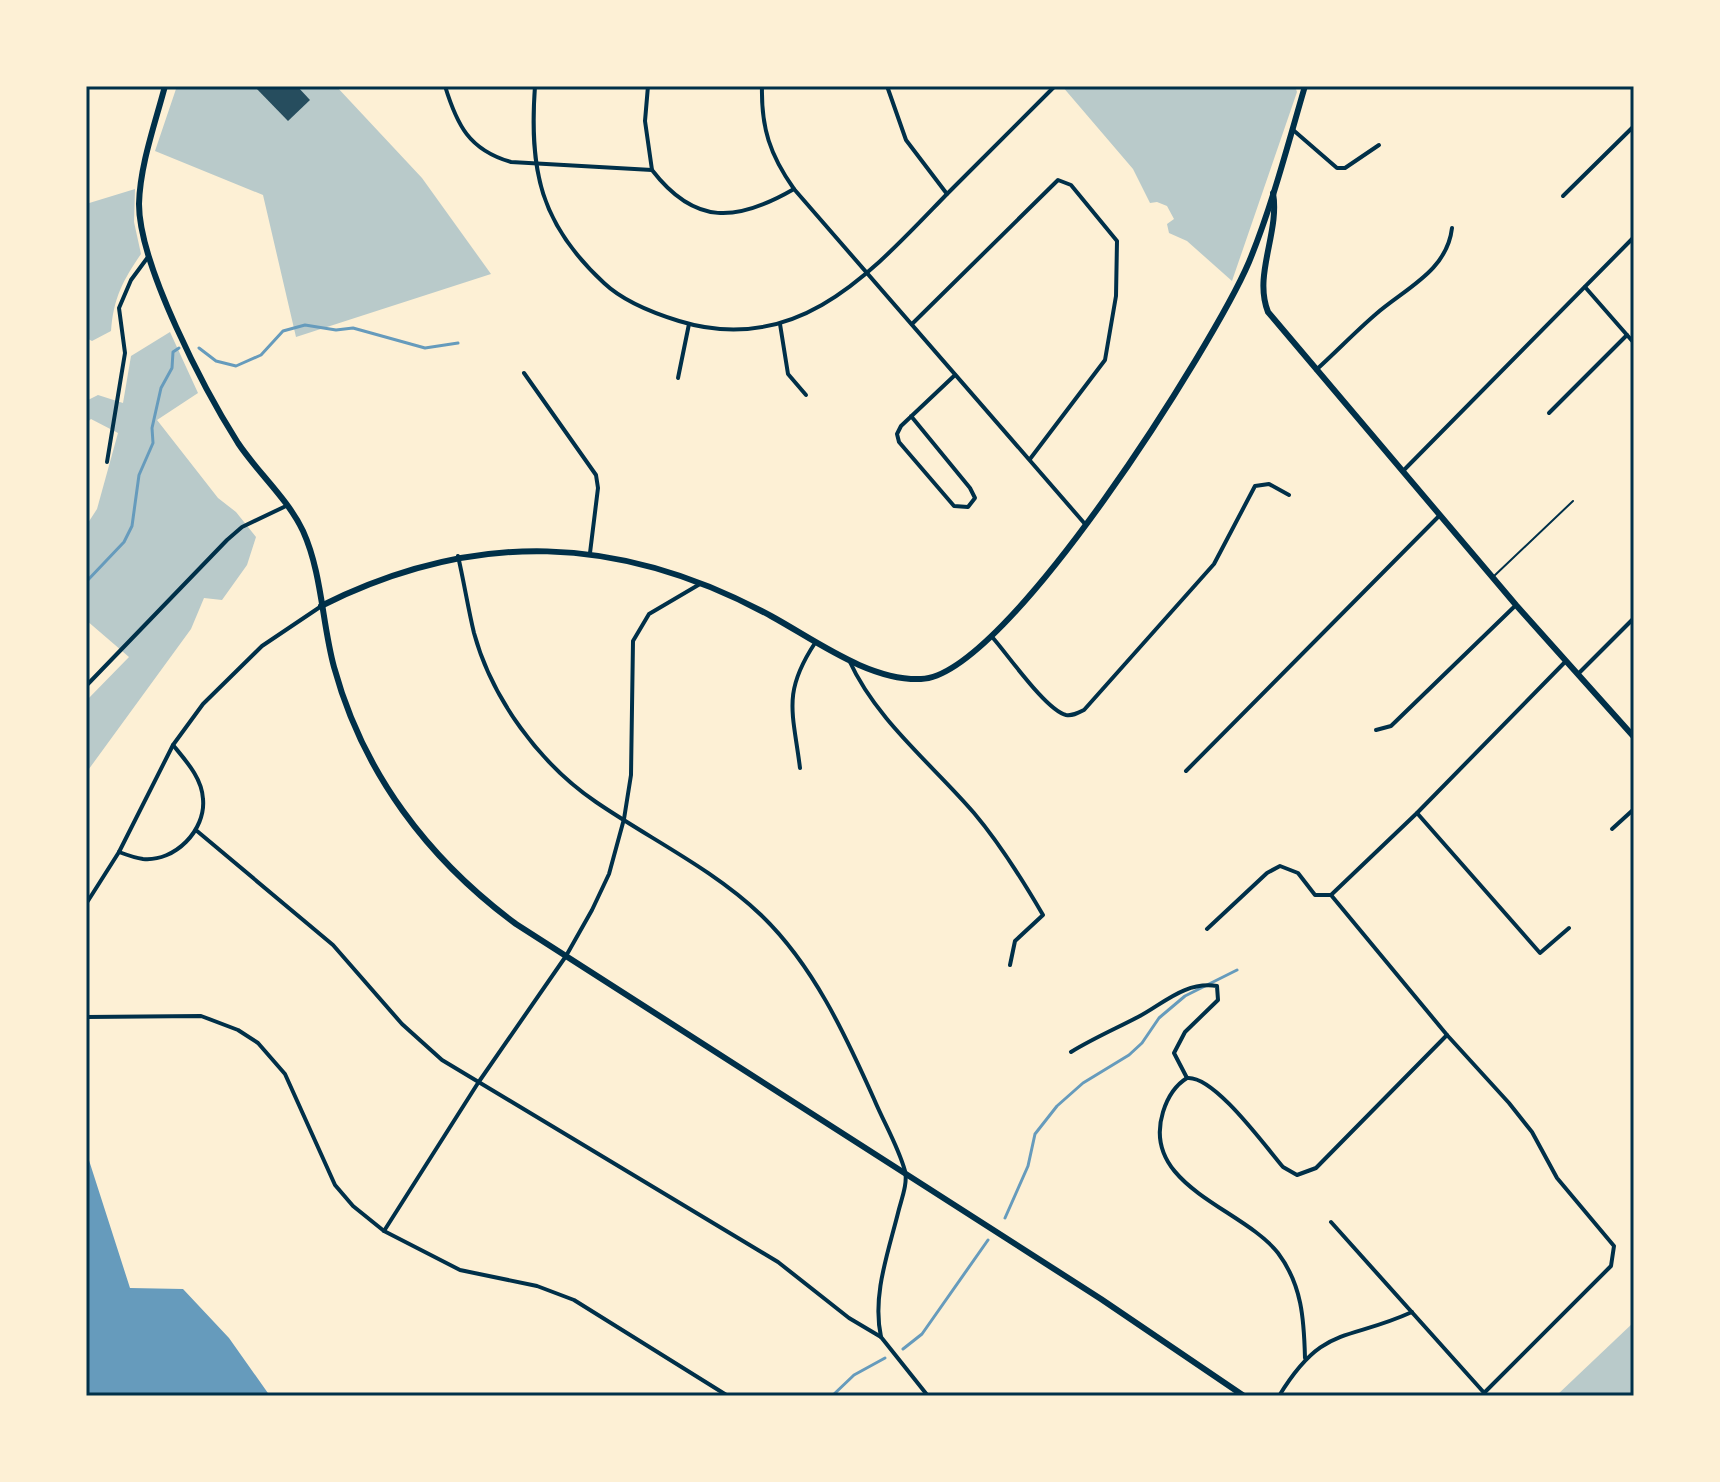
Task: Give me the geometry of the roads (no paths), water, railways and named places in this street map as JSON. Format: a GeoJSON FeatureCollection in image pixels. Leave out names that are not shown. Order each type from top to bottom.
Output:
{"type":"FeatureCollection","features":[{"type":"Feature","properties":{"kind":"street"},"geometry":{"type":"LineString","coordinates":[[165,86],[140,187],[139,208],[150,255],[189,356],[212,399],[307,541],[346,704],[370,759],[403,814],[429,846],[485,901],[566,956],[1244,1396]]}},
{"type":"Feature","properties":{"kind":"street"},"geometry":{"type":"LineString","coordinates":[[445,86],[456,121],[473,144],[493,157],[534,165],[652,170]]}},
{"type":"Feature","properties":{"kind":"street"},"geometry":{"type":"LineString","coordinates":[[535,86],[534,165],[544,203],[557,230],[590,270],[632,303],[689,324],[726,329],[780,324],[810,311],[869,275],[1055,86]]}},
{"type":"Feature","properties":{"kind":"street"},"geometry":{"type":"LineString","coordinates":[[648,86],[645,121],[652,170],[668,192],[684,203],[718,214],[763,207],[794,189]]}},
{"type":"Feature","properties":{"kind":"street"},"geometry":{"type":"LineString","coordinates":[[762,86],[763,126],[775,163],[794,189],[1085,524]]}},
{"type":"Feature","properties":{"kind":"street"},"geometry":{"type":"LineString","coordinates":[[887,86],[906,140],[947,194]]}},
{"type":"Feature","properties":{"kind":"street"},"geometry":{"type":"LineString","coordinates":[[86,904],[119,852],[173,745],[226,679],[262,646],[321,606],[365,584],[458,556],[515,550],[590,553],[669,569],[847,658],[917,680],[936,678],[954,670],[993,638],[1085,524],[1219,323],[1249,261],[1305,86]]}},
{"type":"Feature","properties":{"kind":"street"},"geometry":{"type":"LineString","coordinates":[[1563,196],[1634,126]]}},
{"type":"Feature","properties":{"kind":"street"},"geometry":{"type":"LineString","coordinates":[[1292,129],[1337,168],[1345,168],[1379,145]]}},
{"type":"Feature","properties":{"kind":"street"},"geometry":{"type":"LineString","coordinates":[[912,324],[1051,184],[1064,180],[1071,185],[1110,229],[1117,241],[1116,296],[1105,360],[1030,459]]}},
{"type":"Feature","properties":{"kind":"street"},"geometry":{"type":"LineString","coordinates":[[1273,190],[1275,225],[1264,301],[1276,322],[1516,605],[1634,737]]}},
{"type":"Feature","properties":{"kind":"street"},"geometry":{"type":"LineString","coordinates":[[1316,370],[1377,313],[1421,281],[1444,256],[1452,228]]}},
{"type":"Feature","properties":{"kind":"street"},"geometry":{"type":"LineString","coordinates":[[1403,471],[1634,237]]}},
{"type":"Feature","properties":{"kind":"street"},"geometry":{"type":"LineString","coordinates":[[107,462],[125,353],[119,308],[131,280],[150,255]]}},
{"type":"Feature","properties":{"kind":"street"},"geometry":{"type":"LineString","coordinates":[[1585,287],[1634,343]]}},
{"type":"Feature","properties":{"kind":"street"},"geometry":{"type":"LineString","coordinates":[[678,378],[689,324]]}},
{"type":"Feature","properties":{"kind":"street"},"geometry":{"type":"LineString","coordinates":[[780,324],[788,374],[806,395]]}},
{"type":"Feature","properties":{"kind":"street"},"geometry":{"type":"LineString","coordinates":[[1549,413],[1627,335]]}},
{"type":"Feature","properties":{"kind":"street"},"geometry":{"type":"LineString","coordinates":[[524,373],[596,475],[598,488],[590,553]]}},
{"type":"Feature","properties":{"kind":"street"},"geometry":{"type":"LineString","coordinates":[[911,416],[970,488],[975,498],[968,507],[954,506],[899,442],[897,434],[901,426],[911,416],[955,375]]}},
{"type":"Feature","properties":{"kind":"street"},"geometry":{"type":"LineString","coordinates":[[993,638],[1053,707],[1069,716],[1084,710],[1214,564],[1255,486],[1269,484],[1289,495]]}},
{"type":"Feature","properties":{"kind":"street"},"geometry":{"type":"LineString","coordinates":[[86,686],[227,540],[242,527],[286,506]]}},
{"type":"Feature","properties":{"kind":"street"},"geometry":{"type":"LineString","coordinates":[[1186,771],[1440,515]]}},
{"type":"Feature","properties":{"kind":"street"},"geometry":{"type":"LineString","coordinates":[[458,556],[475,635],[491,675],[518,723],[567,780],[722,884],[776,931],[804,968],[845,1036],[906,1175],[883,1275],[878,1316],[881,1337]]}},
{"type":"Feature","properties":{"kind":"street"},"geometry":{"type":"LineString","coordinates":[[384,1231],[478,1083],[566,956],[609,874],[624,819],[631,775],[633,641],[649,614],[702,583]]}},
{"type":"Feature","properties":{"kind":"street"},"geometry":{"type":"LineString","coordinates":[[1376,730],[1391,726],[1516,605]]}},
{"type":"Feature","properties":{"kind":"street"},"geometry":{"type":"LineString","coordinates":[[1578,674],[1634,618]]}},
{"type":"Feature","properties":{"kind":"street"},"geometry":{"type":"LineString","coordinates":[[800,768],[791,688],[796,671],[817,641]]}},
{"type":"Feature","properties":{"kind":"street"},"geometry":{"type":"LineString","coordinates":[[847,658],[855,675],[908,742],[974,813],[1009,858],[1043,915],[1015,941],[1010,965]]}},
{"type":"Feature","properties":{"kind":"street"},"geometry":{"type":"LineString","coordinates":[[1207,929],[1267,873],[1280,866],[1298,873],[1315,895],[1331,895],[1417,813],[1566,661]]}},
{"type":"Feature","properties":{"kind":"street"},"geometry":{"type":"LineString","coordinates":[[119,852],[154,859],[168,854],[197,831],[203,799],[199,782],[173,745]]}},
{"type":"Feature","properties":{"kind":"street"},"geometry":{"type":"LineString","coordinates":[[1612,829],[1634,809]]}},
{"type":"Feature","properties":{"kind":"street"},"geometry":{"type":"LineString","coordinates":[[1417,813],[1540,953],[1569,928]]}},
{"type":"Feature","properties":{"kind":"street"},"geometry":{"type":"LineString","coordinates":[[197,831],[325,938],[428,1049],[478,1083],[778,1262],[849,1318],[881,1337],[928,1396]]}},
{"type":"Feature","properties":{"kind":"street"},"geometry":{"type":"LineString","coordinates":[[1331,895],[1532,1132],[1557,1178],[1611,1241],[1615,1253],[1611,1266],[1485,1394],[1331,1222]]}},
{"type":"Feature","properties":{"kind":"street"},"geometry":{"type":"LineString","coordinates":[[1071,1052],[1142,1015],[1171,995],[1204,984],[1217,986],[1218,1000],[1177,1043],[1174,1053],[1187,1078]]}},
{"type":"Feature","properties":{"kind":"street"},"geometry":{"type":"LineString","coordinates":[[86,1017],[201,1016],[220,1021],[258,1043],[275,1060],[295,1092],[335,1185],[353,1206],[384,1231],[460,1270],[537,1286],[574,1300],[728,1396]]}},
{"type":"Feature","properties":{"kind":"street"},"geometry":{"type":"LineString","coordinates":[[1187,1078],[1201,1079],[1216,1091],[1283,1167],[1297,1175],[1316,1168],[1447,1035]]}},
{"type":"Feature","properties":{"kind":"street"},"geometry":{"type":"LineString","coordinates":[[1187,1078],[1167,1101],[1159,1128],[1161,1147],[1175,1174],[1186,1184],[1256,1231],[1277,1252],[1293,1277],[1300,1297],[1305,1358]]}},
{"type":"Feature","properties":{"kind":"street"},"geometry":{"type":"LineString","coordinates":[[1279,1396],[1305,1358],[1354,1329],[1412,1312]]}},
{"type":"Feature","properties":{"kind":"lane"},"geometry":{"type":"LineString","coordinates":[[1492,577],[1573,501]]}},
{"type":"Feature","properties":{"kind":"water"},"geometry":{"type":"Polygon","coordinates":[[[86,1151],[130,1288],[183,1289],[229,1338],[270,1396],[86,1396],[86,1151]]]}},
{"type":"Feature","properties":{"kind":"waterway"},"geometry":{"type":"LineString","coordinates":[[199,348],[216,361],[236,366],[261,355],[283,331],[305,325],[336,330],[353,328],[425,348],[458,343]]}},
{"type":"Feature","properties":{"kind":"waterway"},"geometry":{"type":"LineString","coordinates":[[86,582],[124,542],[132,526],[139,475],[153,443],[152,428],[161,388],[172,368],[173,352],[179,348]]}},
{"type":"Feature","properties":{"kind":"waterway"},"geometry":{"type":"LineString","coordinates":[[1005,1218],[1028,1166],[1035,1134],[1057,1106],[1083,1083],[1129,1055],[1142,1043],[1159,1018],[1185,996],[1237,970]]}},
{"type":"Feature","properties":{"kind":"waterway"},"geometry":{"type":"LineString","coordinates":[[903,1349],[922,1334],[988,1240]]}},
{"type":"Feature","properties":{"kind":"waterway"},"geometry":{"type":"LineString","coordinates":[[832,1396],[854,1375],[885,1358]]}}]}
